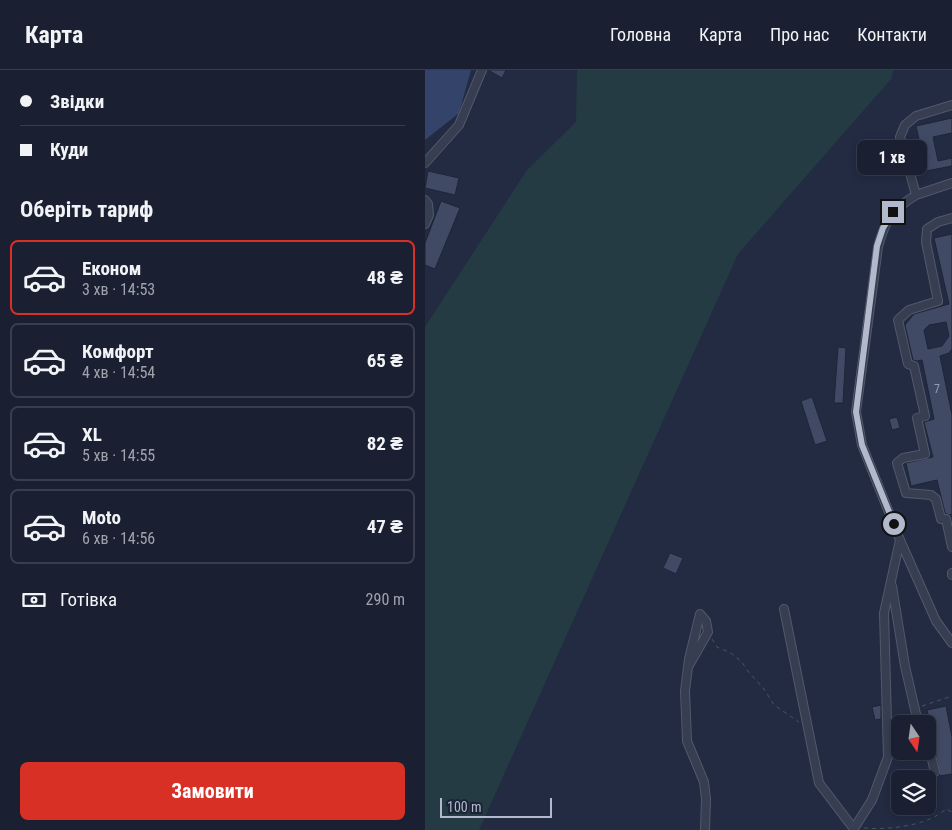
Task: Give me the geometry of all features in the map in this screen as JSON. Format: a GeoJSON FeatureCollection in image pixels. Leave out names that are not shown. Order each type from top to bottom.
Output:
{"type":"FeatureCollection","features":[{"type":"Feature","properties":{"kind":"street"},"geometry":{"type":"LineString","coordinates":[[425,163],[459,125],[482,70]]}},
{"type":"Feature","properties":{"kind":"street"},"geometry":{"type":"LineString","coordinates":[[916,195],[900,138],[905,126],[916,116],[952,105]]}},
{"type":"Feature","properties":{"kind":"street"},"geometry":{"type":"LineString","coordinates":[[952,183],[916,195],[893,212],[883,228],[877,246],[856,412],[862,445],[900,540],[936,621],[952,643]]}},
{"type":"Feature","properties":{"kind":"street"},"geometry":{"type":"LineString","coordinates":[[425,200],[428,204],[429,215],[425,224]]}},
{"type":"Feature","properties":{"kind":"street"},"geometry":{"type":"LineString","coordinates":[[952,218],[938,222],[927,229],[926,242],[938,301],[909,310],[898,320],[908,364],[914,366],[925,416],[917,418],[925,454],[903,458],[897,463],[906,493],[931,495],[936,499],[941,519],[946,519],[952,547]]}},
{"type":"Feature","properties":{"kind":"street"},"geometry":{"type":"LineString","coordinates":[[784,609],[819,783],[853,830],[869,805],[889,757],[884,613],[900,540]]}},
{"type":"Feature","properties":{"kind":"street"},"geometry":{"type":"LineString","coordinates":[[891,581],[905,666],[916,714]]}},
{"type":"Feature","properties":{"kind":"street"},"geometry":{"type":"LineString","coordinates":[[688,667],[708,632],[706,621],[700,614],[688,667],[685,691],[687,740],[704,782],[706,799],[705,830]]}},
{"type":"Feature","properties":{"kind":"path"},"geometry":{"type":"LineString","coordinates":[[708,632],[717,647],[742,662],[764,689],[773,705],[793,719],[802,724],[807,724]]}},
{"type":"Feature","properties":{"kind":"path"},"geometry":{"type":"LineString","coordinates":[[916,714],[919,707],[946,700],[952,696]]}},
{"type":"Feature","properties":{"kind":"path"},"geometry":{"type":"LineString","coordinates":[[853,830],[916,824],[928,820],[946,809],[952,812]]}},
{"type":"Feature","properties":{"kind":"path"},"geometry":{"type":"LineString","coordinates":[[927,824],[928,820]]}},
{"type":"Feature","properties":{"kind":"shaded area"},"geometry":{"type":"Polygon","coordinates":[[[577,70],[893,70],[892,78],[738,254],[479,830],[425,830],[425,327],[527,170],[576,122],[577,70]]]}},
{"type":"Feature","properties":{"kind":"water"},"geometry":{"type":"Polygon","coordinates":[[[425,70],[471,70],[459,113],[425,140],[425,70]]]}},
{"type":"Feature","properties":{"kind":"building"},"geometry":{"type":"Polygon","coordinates":[[[488,70],[506,70],[502,78],[488,70]]]}},
{"type":"Feature","properties":{"kind":"building"},"geometry":{"type":"Polygon","coordinates":[[[952,118],[952,133],[933,137],[938,161],[952,158],[952,166],[926,171],[916,126],[952,118]]]}},
{"type":"Feature","properties":{"kind":"building"},"geometry":{"type":"Polygon","coordinates":[[[428,171],[459,178],[455,195],[425,188],[428,171]]]}},
{"type":"Feature","properties":{"kind":"building"},"geometry":{"type":"Polygon","coordinates":[[[441,201],[460,208],[435,269],[425,265],[425,243],[441,201]]]}},
{"type":"Feature","properties":{"kind":"building"},"geometry":{"type":"Polygon","coordinates":[[[952,234],[952,349],[949,353],[940,356],[952,415],[952,514],[949,515],[945,513],[937,480],[911,486],[906,463],[933,457],[924,422],[934,419],[922,360],[913,360],[905,325],[914,314],[949,304],[934,238],[952,234]],[[946,322],[929,325],[924,330],[928,349],[942,346],[949,336],[946,322]]]}},
{"type":"Feature","properties":{"kind":"building"},"geometry":{"type":"Polygon","coordinates":[[[838,347],[846,348],[843,403],[834,403],[838,347]]]}},
{"type":"Feature","properties":{"kind":"building"},"geometry":{"type":"Polygon","coordinates":[[[812,397],[827,441],[815,445],[801,401],[812,397]]]}},
{"type":"Feature","properties":{"kind":"building"},"geometry":{"type":"Polygon","coordinates":[[[897,417],[900,428],[892,430],[889,419],[897,417]]]}},
{"type":"Feature","properties":{"kind":"building"},"geometry":{"type":"Polygon","coordinates":[[[670,553],[683,558],[676,574],[663,568],[670,553]]]}},
{"type":"Feature","properties":{"kind":"building"},"geometry":{"type":"Polygon","coordinates":[[[881,705],[881,719],[875,720],[872,707],[881,705]]]}},
{"type":"Feature","properties":{"kind":"building"},"geometry":{"type":"Polygon","coordinates":[[[946,706],[952,737],[952,774],[940,776],[936,756],[936,715],[928,715],[927,710],[946,706]]]}},
{"type":"Feature","properties":{"kind":"route"},"geometry":{"type":"LineString","coordinates":[[893,212],[883,228],[877,246],[856,412],[862,445],[894,524]]}}]}
